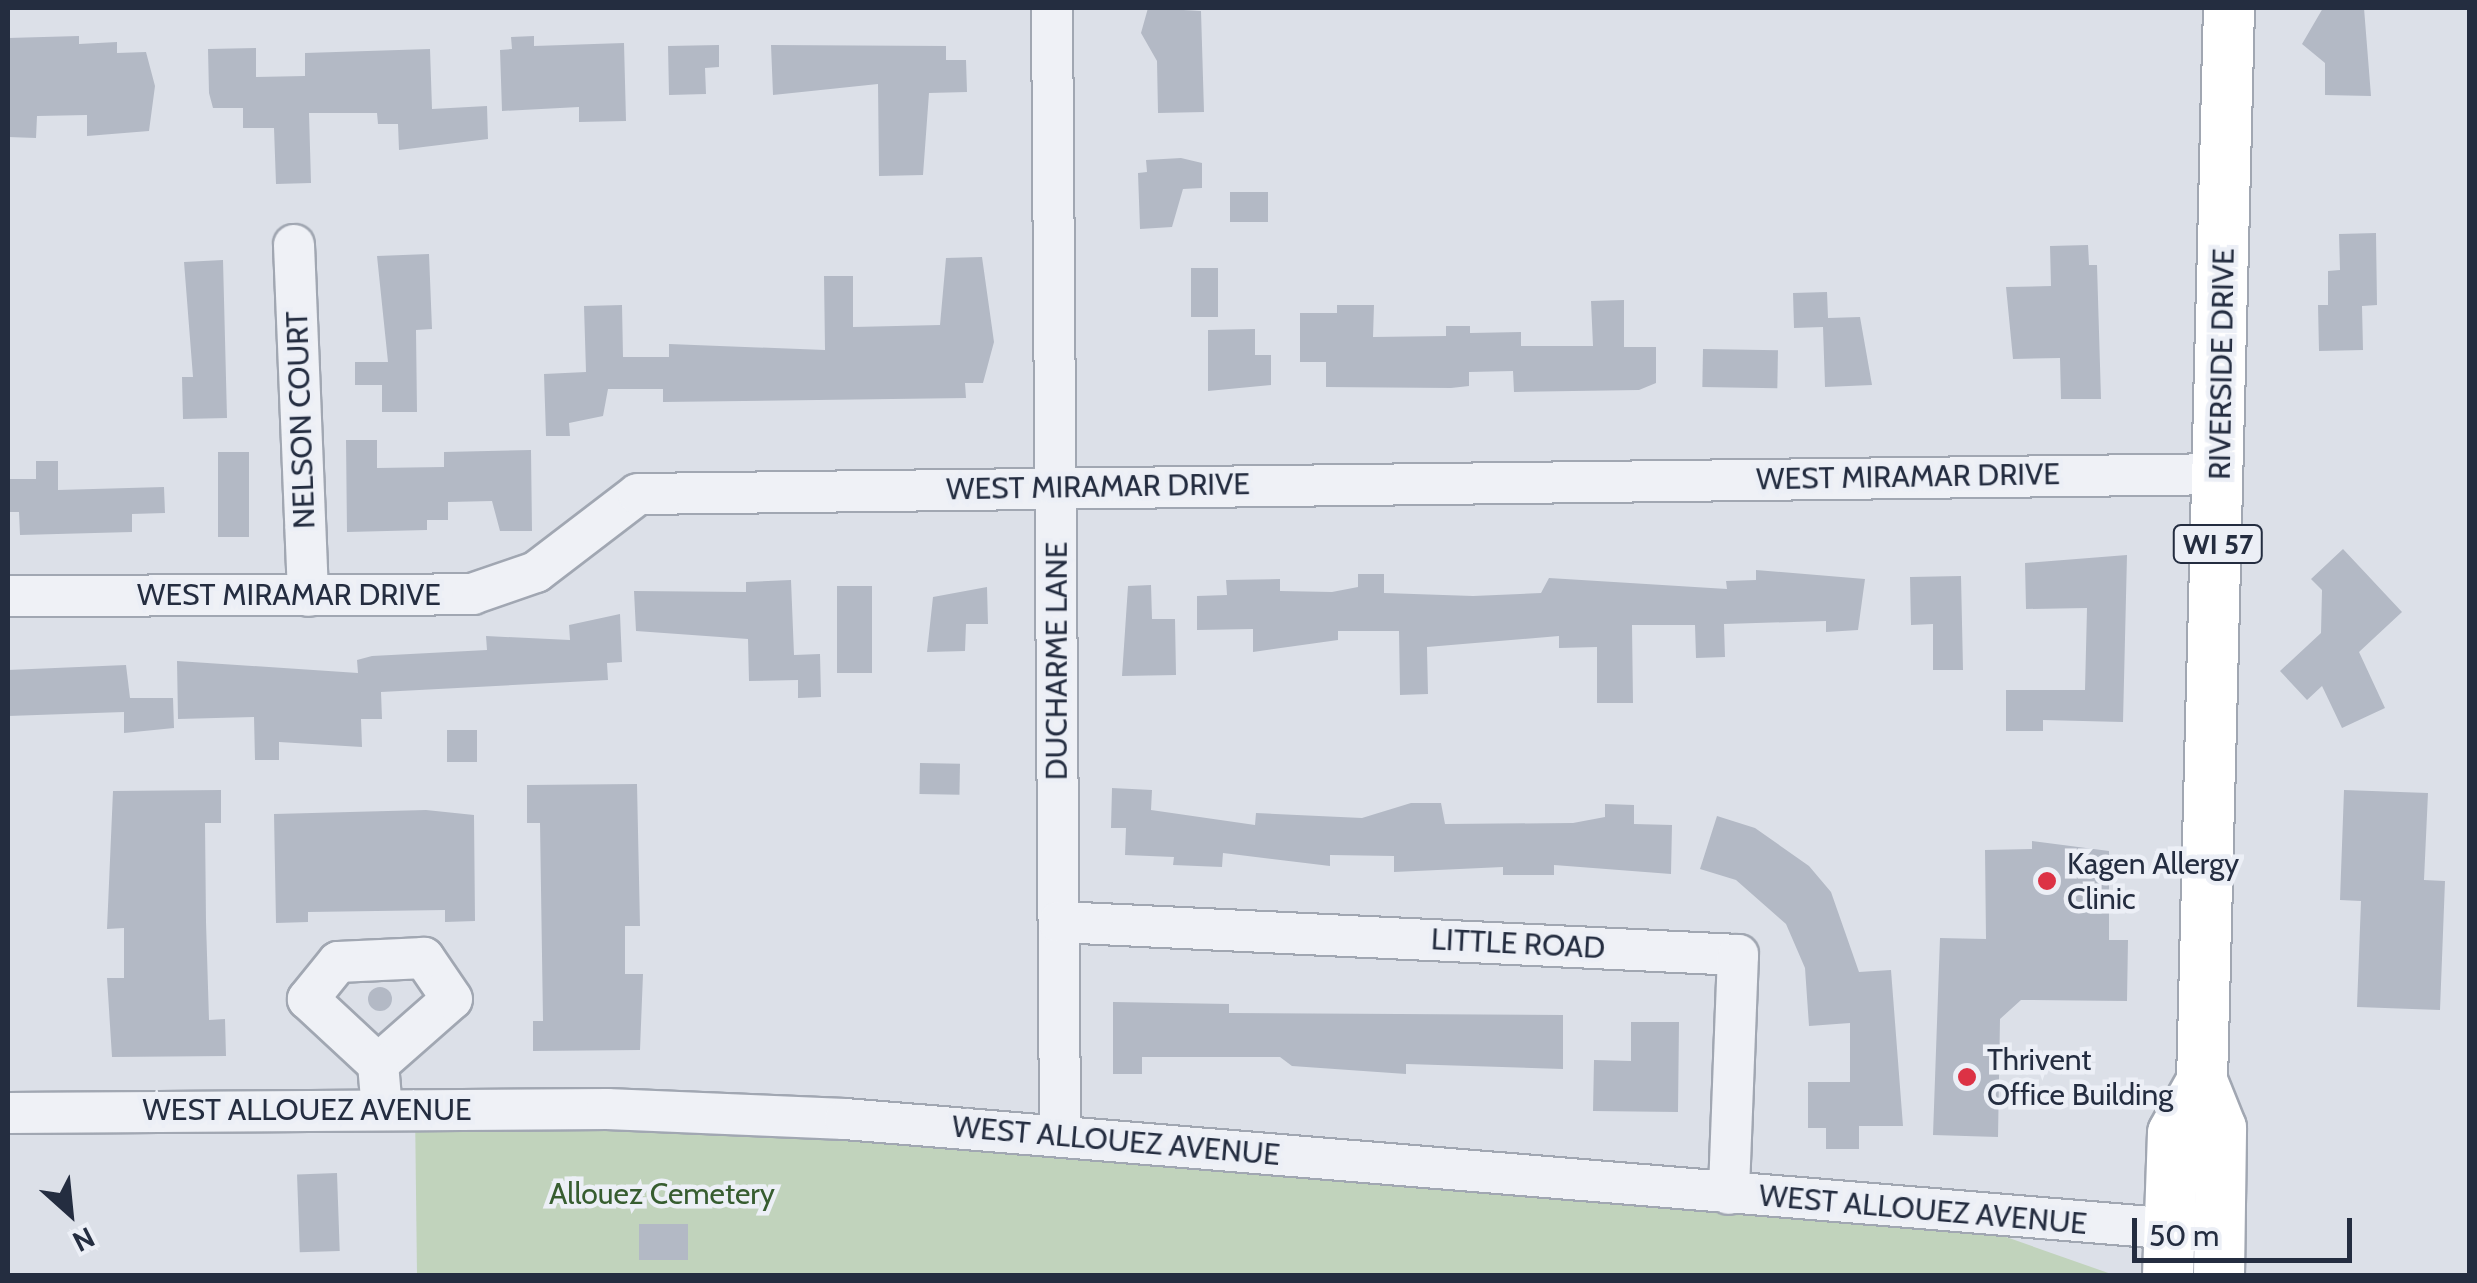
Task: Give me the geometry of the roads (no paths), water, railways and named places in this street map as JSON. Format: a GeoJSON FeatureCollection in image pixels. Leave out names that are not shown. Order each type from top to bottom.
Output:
{"type":"FeatureCollection","features":[{"type":"Feature","properties":{"kind":"main road","name":"RIVERSIDE DRIVE"},"geometry":{"type":"LineString","coordinates":[[2220,1254],[2221,1128],[2202,1081],[2229,8]]}},
{"type":"Feature","properties":{"kind":"main road","name":"RIVERSIDE DRIVE"},"geometry":{"type":"LineString","coordinates":[[2169,1252],[2174,1133],[2202,1081]]}},
{"type":"Feature","properties":{"kind":"street","name":"DUCHARME LANE"},"geometry":{"type":"LineString","coordinates":[[1052,8],[1060,1135]]}},
{"type":"Feature","properties":{"kind":"street","name":"NELSON COURT"},"geometry":{"type":"LineString","coordinates":[[294,245],[308,596]]}},
{"type":"Feature","properties":{"kind":"street","name":"WEST MIRAMAR DRIVE"},"geometry":{"type":"LineString","coordinates":[[8,596],[308,596],[499,588],[536,572],[638,494],[2219,474]]}},
{"type":"Feature","properties":{"kind":"street","name":"LITTLE ROAD"},"geometry":{"type":"LineString","coordinates":[[1058,922],[1738,955],[1728,1194]]}},
{"type":"Feature","properties":{"kind":"street"},"geometry":{"type":"LineString","coordinates":[[378,1064],[382,1110]]}},
{"type":"Feature","properties":{"kind":"street","name":"WEST ALLOUEZ AVENUE"},"geometry":{"type":"LineString","coordinates":[[8,1113],[608,1109],[1060,1135],[1728,1194],[2169,1252],[2220,1254]]}},
{"type":"Feature","properties":{"kind":"place","name":"Kagen Allergy Clinic"},"geometry":{"type":"Point","coordinates":[2047,881]}},
{"type":"Feature","properties":{"kind":"place","name":"Thrivent Office Building"},"geometry":{"type":"Point","coordinates":[1967,1077]}},
{"type":"Feature","properties":{"kind":"park label","name":"Allouez Cemetery"},"geometry":{"type":"Point","coordinates":[662,1194]}}]}
